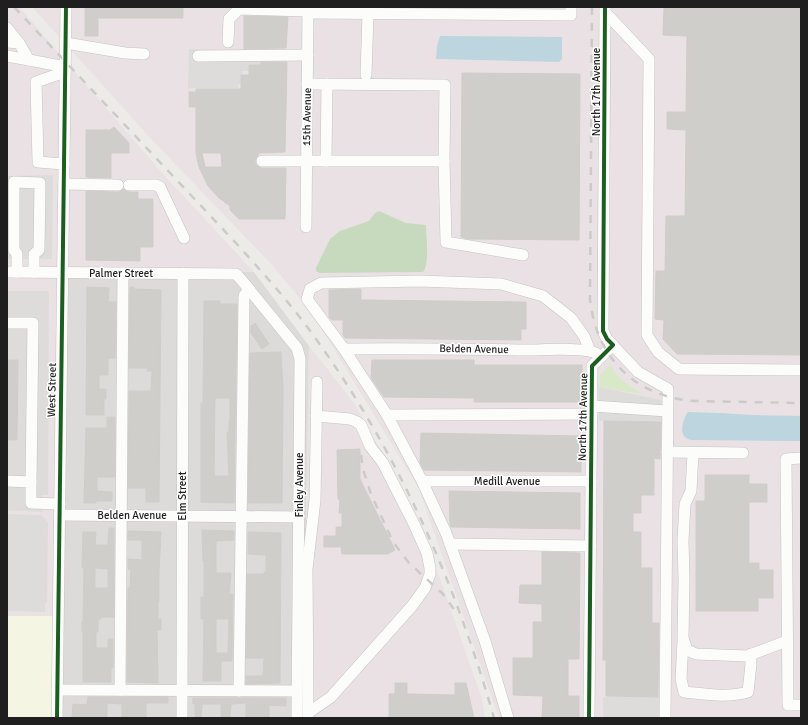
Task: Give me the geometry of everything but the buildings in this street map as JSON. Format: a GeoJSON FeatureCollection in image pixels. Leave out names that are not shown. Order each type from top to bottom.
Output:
{"type":"FeatureCollection","features":[{"type":"Feature","properties":{"kind":"street","name":"West Street"},"geometry":{"type":"LineString","coordinates":[[57,718],[66,7]]}},
{"type":"Feature","properties":{"kind":"street"},"geometry":{"type":"LineString","coordinates":[[228,42],[229,19],[239,9],[339,10],[368,14],[571,15],[571,7]]}},
{"type":"Feature","properties":{"kind":"street","name":"15th Avenue"},"geometry":{"type":"LineString","coordinates":[[306,227],[308,10]]}},
{"type":"Feature","properties":{"kind":"street"},"geometry":{"type":"LineString","coordinates":[[605,10],[649,59],[647,335],[658,352],[679,369],[801,370]]}},
{"type":"Feature","properties":{"kind":"street","name":"North 17th Avenue"},"geometry":{"type":"LineString","coordinates":[[589,718],[592,366],[613,345],[607,338],[604,330],[605,10]]}},
{"type":"Feature","properties":{"kind":"street"},"geometry":{"type":"LineString","coordinates":[[366,75],[368,14]]}},
{"type":"Feature","properties":{"kind":"street"},"geometry":{"type":"LineString","coordinates":[[7,28],[19,43],[29,60]]}},
{"type":"Feature","properties":{"kind":"street"},"geometry":{"type":"LineString","coordinates":[[7,42],[19,43]]}},
{"type":"Feature","properties":{"kind":"street"},"geometry":{"type":"LineString","coordinates":[[66,43],[125,53],[144,54]]}},
{"type":"Feature","properties":{"kind":"street"},"geometry":{"type":"LineString","coordinates":[[198,56],[308,55]]}},
{"type":"Feature","properties":{"kind":"street"},"geometry":{"type":"LineString","coordinates":[[7,56],[66,64],[59,74],[36,82],[38,162],[64,164]]}},
{"type":"Feature","properties":{"kind":"street"},"geometry":{"type":"LineString","coordinates":[[307,84],[445,85],[444,161],[446,242],[523,255]]}},
{"type":"Feature","properties":{"kind":"street"},"geometry":{"type":"LineString","coordinates":[[326,161],[327,84]]}},
{"type":"Feature","properties":{"kind":"street"},"geometry":{"type":"LineString","coordinates":[[262,160],[444,161]]}},
{"type":"Feature","properties":{"kind":"street"},"geometry":{"type":"LineString","coordinates":[[12,254],[34,254],[39,250],[40,183],[14,182],[14,250],[12,254],[12,272]]}},
{"type":"Feature","properties":{"kind":"street"},"geometry":{"type":"LineString","coordinates":[[64,184],[156,185],[160,187],[184,238]]}},
{"type":"Feature","properties":{"kind":"street"},"geometry":{"type":"LineString","coordinates":[[34,254],[34,272]]}},
{"type":"Feature","properties":{"kind":"street","name":"Palmer Street"},"geometry":{"type":"LineString","coordinates":[[12,272],[236,274]]}},
{"type":"Feature","properties":{"kind":"street"},"geometry":{"type":"LineString","coordinates":[[120,690],[123,273]]}},
{"type":"Feature","properties":{"kind":"street","name":"Elm Street"},"geometry":{"type":"LineString","coordinates":[[182,718],[181,516],[183,273]]}},
{"type":"Feature","properties":{"kind":"street","name":"Finley Avenue"},"geometry":{"type":"LineString","coordinates":[[236,274],[297,348],[299,356],[297,718]]}},
{"type":"Feature","properties":{"kind":"street"},"geometry":{"type":"LineString","coordinates":[[508,718],[485,641],[450,544],[422,481],[387,415],[344,349],[307,299],[308,294],[310,289],[321,283],[420,281],[501,284],[543,296],[572,318],[584,336],[590,351]]}},
{"type":"Feature","properties":{"kind":"street"},"geometry":{"type":"LineString","coordinates":[[239,691],[244,296],[249,288]]}},
{"type":"Feature","properties":{"kind":"street"},"geometry":{"type":"LineString","coordinates":[[7,323],[33,323],[31,482],[7,482]]}},
{"type":"Feature","properties":{"kind":"street"},"geometry":{"type":"LineString","coordinates":[[613,345],[638,372],[668,389],[665,718]]}},
{"type":"Feature","properties":{"kind":"street","name":"Belden Avenue"},"geometry":{"type":"LineString","coordinates":[[344,349],[398,348],[590,351],[602,356]]}},
{"type":"Feature","properties":{"kind":"street"},"geometry":{"type":"LineString","coordinates":[[308,716],[307,569],[314,500],[317,382]]}},
{"type":"Feature","properties":{"kind":"street"},"geometry":{"type":"LineString","coordinates":[[387,415],[592,410],[667,411]]}},
{"type":"Feature","properties":{"kind":"street"},"geometry":{"type":"LineString","coordinates":[[308,716],[331,697],[412,606],[425,588],[430,574],[427,553],[414,524],[383,463],[370,446],[361,425],[350,419],[316,416]]}},
{"type":"Feature","properties":{"kind":"street"},"geometry":{"type":"LineString","coordinates":[[667,452],[743,453]]}},
{"type":"Feature","properties":{"kind":"street"},"geometry":{"type":"LineString","coordinates":[[693,453],[692,491],[685,504],[683,527],[684,580],[681,679],[684,692],[711,695],[738,695],[748,692],[751,654]]}},
{"type":"Feature","properties":{"kind":"street"},"geometry":{"type":"LineString","coordinates":[[801,458],[786,459],[788,705],[801,705]]}},
{"type":"Feature","properties":{"kind":"street","name":"Medill Avenue"},"geometry":{"type":"LineString","coordinates":[[422,481],[591,480]]}},
{"type":"Feature","properties":{"kind":"street","name":"Belden Avenue"},"geometry":{"type":"LineString","coordinates":[[31,482],[31,503],[60,510],[121,515],[299,517]]}},
{"type":"Feature","properties":{"kind":"street"},"geometry":{"type":"LineString","coordinates":[[450,544],[590,546]]}},
{"type":"Feature","properties":{"kind":"street"},"geometry":{"type":"LineString","coordinates":[[683,638],[687,650],[696,654],[747,656],[787,641]]}},
{"type":"Feature","properties":{"kind":"street"},"geometry":{"type":"LineString","coordinates":[[57,690],[297,691]]}},
{"type":"Feature","properties":{"kind":"shaded area"},"geometry":{"type":"Polygon","coordinates":[[[7,7],[19,7],[163,174],[254,272],[57,271],[53,616],[7,616],[7,7]]]}},
{"type":"Feature","properties":{"kind":"shaded area"},"geometry":{"type":"Polygon","coordinates":[[[32,7],[801,7],[801,718],[499,718],[419,489],[312,313],[271,264],[153,141],[32,7]]]}},
{"type":"Feature","properties":{"kind":"shaded area"},"geometry":{"type":"Polygon","coordinates":[[[189,49],[262,51],[261,65],[249,65],[249,71],[242,71],[241,84],[238,84],[238,88],[188,88],[189,49]]]}},
{"type":"Feature","properties":{"kind":"shaded area"},"geometry":{"type":"Polygon","coordinates":[[[53,175],[52,259],[8,259],[7,176],[53,175]]]}},
{"type":"Feature","properties":{"kind":"shaded area"},"geometry":{"type":"Polygon","coordinates":[[[57,271],[254,272],[309,346],[303,718],[53,718],[57,271]]]}},
{"type":"Feature","properties":{"kind":"shaded area"},"geometry":{"type":"Polygon","coordinates":[[[7,291],[49,291],[48,495],[42,495],[42,512],[7,510],[7,440],[17,440],[18,361],[7,360],[7,291]]]}},
{"type":"Feature","properties":{"kind":"shaded area"},"geometry":{"type":"Polygon","coordinates":[[[309,346],[357,408],[415,513],[438,573],[482,699],[485,718],[303,718],[309,346]]]}},
{"type":"Feature","properties":{"kind":"shaded area"},"geometry":{"type":"Polygon","coordinates":[[[599,387],[661,400],[662,421],[599,421],[599,387]]]}},
{"type":"Feature","properties":{"kind":"shaded area"},"geometry":{"type":"Polygon","coordinates":[[[7,514],[41,515],[48,522],[47,602],[45,603],[45,612],[7,611],[7,514]]]}},
{"type":"Feature","properties":{"kind":"shaded area"},"geometry":{"type":"Polygon","coordinates":[[[7,616],[53,616],[53,718],[7,718],[7,616]]]}},
{"type":"Feature","properties":{"kind":"shaded area"},"geometry":{"type":"Polygon","coordinates":[[[603,697],[660,697],[660,718],[603,718],[603,697]]]}},
{"type":"Feature","properties":{"kind":"green space"},"geometry":{"type":"Polygon","coordinates":[[[379,211],[406,223],[426,225],[427,257],[423,272],[320,273],[316,271],[316,268],[330,239],[340,231],[369,221],[375,213],[379,211]]]}},
{"type":"Feature","properties":{"kind":"green space"},"geometry":{"type":"Polygon","coordinates":[[[608,366],[611,366],[620,378],[641,394],[600,387],[600,375],[608,366]]]}},
{"type":"Feature","properties":{"kind":"water"},"geometry":{"type":"Polygon","coordinates":[[[440,36],[562,37],[562,59],[559,62],[436,59],[437,46],[440,36]]]}},
{"type":"Feature","properties":{"kind":"water"},"geometry":{"type":"Polygon","coordinates":[[[688,412],[801,416],[801,441],[687,439],[683,435],[682,428],[688,412]]]}},
{"type":"Feature","properties":{"kind":"railway"},"geometry":{"type":"LineString","coordinates":[[14,7],[267,277],[307,326],[346,383],[399,474],[422,521],[461,617],[479,667],[494,718]]}},
{"type":"Feature","properties":{"kind":"railway"},"geometry":{"type":"LineString","coordinates":[[592,7],[590,299],[594,320],[600,339],[622,370],[636,382],[653,391],[672,398],[693,401],[801,403]]}},
{"type":"Feature","properties":{"kind":"railway"},"geometry":{"type":"LineString","coordinates":[[361,455],[363,469],[371,494],[393,542],[409,563],[443,594],[456,612]]}},
{"type":"Feature","properties":{"kind":"cycle path"},"geometry":{"type":"LineString","coordinates":[[57,718],[66,7]]}},
{"type":"Feature","properties":{"kind":"cycle path"},"geometry":{"type":"LineString","coordinates":[[589,718],[592,366],[613,345],[607,339],[603,331],[605,7]]}}]}
